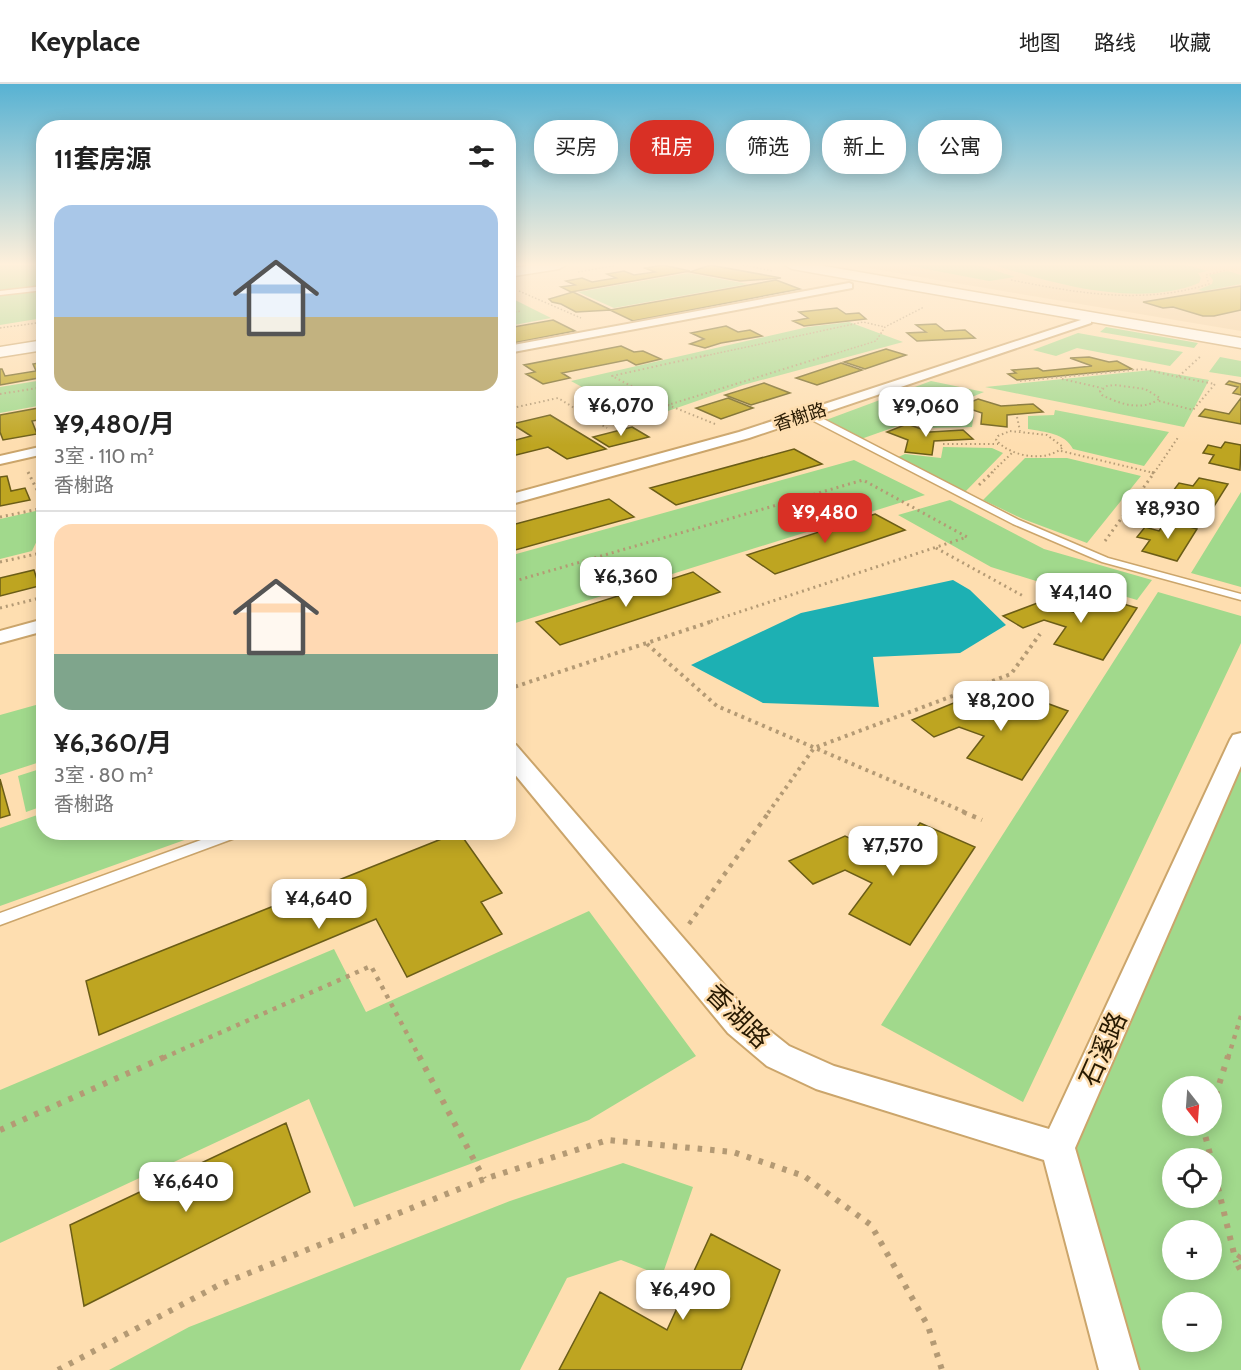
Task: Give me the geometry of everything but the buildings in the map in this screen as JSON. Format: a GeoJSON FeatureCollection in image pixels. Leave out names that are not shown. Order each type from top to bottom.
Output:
{"type":"FeatureCollection","features":[{"type":"Feature","properties":{"kind":"main road"},"geometry":{"type":"LineString","coordinates":[[1129,325],[1150,327]]}},
{"type":"Feature","properties":{"kind":"main road"},"geometry":{"type":"LineString","coordinates":[[1138,325],[1241,343]]}},
{"type":"Feature","properties":{"kind":"main road"},"geometry":{"type":"LineString","coordinates":[[1173,325],[1241,336]]}},
{"type":"Feature","properties":{"kind":"main road"},"geometry":{"type":"LineString","coordinates":[[0,338],[36,333]]}},
{"type":"Feature","properties":{"kind":"main road"},"geometry":{"type":"LineString","coordinates":[[0,352],[36,346]]}},
{"type":"Feature","properties":{"kind":"street"},"geometry":{"type":"LineString","coordinates":[[516,348],[641,325]]}},
{"type":"Feature","properties":{"kind":"street","name":"香榭路"},"geometry":{"type":"LineString","coordinates":[[516,498],[744,435],[1075,325]]}},
{"type":"Feature","properties":{"kind":"street"},"geometry":{"type":"LineString","coordinates":[[0,460],[36,452]]}},
{"type":"Feature","properties":{"kind":"street"},"geometry":{"type":"LineString","coordinates":[[0,637],[36,627]]}},
{"type":"Feature","properties":{"kind":"street","name":"石溪路"},"geometry":{"type":"LineString","coordinates":[[1058,1149],[1241,740]]}},
{"type":"Feature","properties":{"kind":"street","name":"香湖路"},"geometry":{"type":"LineString","coordinates":[[516,760],[739,1024],[778,1056],[828,1079],[1058,1149]]}},
{"type":"Feature","properties":{"kind":"street"},"geometry":{"type":"LineString","coordinates":[[1058,1149],[1119,1370]]}},
{"type":"Feature","properties":{"kind":"lane"},"geometry":{"type":"LineString","coordinates":[[807,414],[1016,522],[1105,560],[1241,597]]}},
{"type":"Feature","properties":{"kind":"lane"},"geometry":{"type":"LineString","coordinates":[[0,919],[216,840]]}},
{"type":"Feature","properties":{"kind":"path"},"geometry":{"type":"LineString","coordinates":[[0,328],[19,325]]}},
{"type":"Feature","properties":{"kind":"path"},"geometry":{"type":"LineString","coordinates":[[596,325],[609,331]]}},
{"type":"Feature","properties":{"kind":"path"},"geometry":{"type":"LineString","coordinates":[[744,435],[668,405],[612,376],[849,325]]}},
{"type":"Feature","properties":{"kind":"path"},"geometry":{"type":"LineString","coordinates":[[876,325],[885,327]]}},
{"type":"Feature","properties":{"kind":"path"},"geometry":{"type":"LineString","coordinates":[[668,405],[876,341],[889,325]]}},
{"type":"Feature","properties":{"kind":"path"},"geometry":{"type":"LineString","coordinates":[[1178,377],[1219,339]]}},
{"type":"Feature","properties":{"kind":"path"},"geometry":{"type":"LineString","coordinates":[[1020,381],[1143,369],[1215,384],[1193,410],[1159,401],[1140,405],[1121,403],[1102,394],[1100,391],[1102,388]]}},
{"type":"Feature","properties":{"kind":"path"},"geometry":{"type":"LineString","coordinates":[[1058,378],[1102,388],[1125,385],[1144,389],[1158,395],[1159,401]]}},
{"type":"Feature","properties":{"kind":"path"},"geometry":{"type":"LineString","coordinates":[[0,394],[36,388]]}},
{"type":"Feature","properties":{"kind":"path"},"geometry":{"type":"LineString","coordinates":[[516,407],[558,398],[607,428]]}},
{"type":"Feature","properties":{"kind":"path"},"geometry":{"type":"LineString","coordinates":[[1017,417],[1020,431]]}},
{"type":"Feature","properties":{"kind":"path"},"geometry":{"type":"LineString","coordinates":[[998,444],[996,440],[998,436],[1020,431],[1040,433],[1056,440],[1063,447],[1061,451]]}},
{"type":"Feature","properties":{"kind":"path"},"geometry":{"type":"LineString","coordinates":[[1101,547],[1179,436]]}},
{"type":"Feature","properties":{"kind":"path"},"geometry":{"type":"LineString","coordinates":[[943,444],[998,444],[1013,452],[1036,456],[1056,454],[1061,451],[1154,473]]}},
{"type":"Feature","properties":{"kind":"path"},"geometry":{"type":"LineString","coordinates":[[967,497],[1013,452]]}},
{"type":"Feature","properties":{"kind":"path"},"geometry":{"type":"LineString","coordinates":[[23,468],[27,469],[36,489]]}},
{"type":"Feature","properties":{"kind":"path"},"geometry":{"type":"LineString","coordinates":[[516,581],[863,480],[967,537],[516,686]]}},
{"type":"Feature","properties":{"kind":"path"},"geometry":{"type":"LineString","coordinates":[[0,517],[36,508]]}},
{"type":"Feature","properties":{"kind":"path"},"geometry":{"type":"LineString","coordinates":[[935,548],[1025,597]]}},
{"type":"Feature","properties":{"kind":"path"},"geometry":{"type":"LineString","coordinates":[[0,562],[36,554]]}},
{"type":"Feature","properties":{"kind":"path"},"geometry":{"type":"LineString","coordinates":[[0,608],[36,599]]}},
{"type":"Feature","properties":{"kind":"path"},"geometry":{"type":"LineString","coordinates":[[673,946],[814,748],[1011,674],[1040,634]]}},
{"type":"Feature","properties":{"kind":"path"},"geometry":{"type":"LineString","coordinates":[[646,643],[717,706],[981,820]]}},
{"type":"Feature","properties":{"kind":"path"},"geometry":{"type":"LineString","coordinates":[[0,1130],[371,966],[484,1179]]}},
{"type":"Feature","properties":{"kind":"path"},"geometry":{"type":"LineString","coordinates":[[1222,1076],[1241,1016]]}},
{"type":"Feature","properties":{"kind":"path"},"geometry":{"type":"LineString","coordinates":[[58,1370],[219,1285],[484,1179],[608,1140],[733,1152],[804,1176],[872,1225],[928,1326],[942,1370]]}},
{"type":"Feature","properties":{"kind":"path"},"geometry":{"type":"LineString","coordinates":[[1222,1204],[1236,1262],[1241,1271]]}},
{"type":"Feature","properties":{"kind":"path"},"geometry":{"type":"LineString","coordinates":[[1236,1262],[1241,1255]]}},
{"type":"Feature","properties":{"kind":"shaded area"},"geometry":{"type":"Polygon","coordinates":[[[1205,325],[1241,325],[1241,331],[1205,325]]]}},
{"type":"Feature","properties":{"kind":"green space"},"geometry":{"type":"Polygon","coordinates":[[[857,325],[903,342],[743,385],[642,420],[571,381],[808,327],[857,325]]]}},
{"type":"Feature","properties":{"kind":"green space"},"geometry":{"type":"Polygon","coordinates":[[[1106,327],[1198,343],[1194,348],[1100,332],[1106,327]]]}},
{"type":"Feature","properties":{"kind":"green space"},"geometry":{"type":"Polygon","coordinates":[[[1078,333],[1183,352],[1170,366],[1077,348],[1056,356],[1033,350],[1078,333]]]}},
{"type":"Feature","properties":{"kind":"green space"},"geometry":{"type":"Polygon","coordinates":[[[1220,357],[1241,361],[1241,377],[1209,372],[1220,357]]]}},
{"type":"Feature","properties":{"kind":"green space"},"geometry":{"type":"Polygon","coordinates":[[[1152,370],[1209,380],[1184,427],[985,387],[1152,370]]]}},
{"type":"Feature","properties":{"kind":"green space"},"geometry":{"type":"Polygon","coordinates":[[[36,381],[36,406],[0,413],[0,387],[36,381]]]}},
{"type":"Feature","properties":{"kind":"green space"},"geometry":{"type":"Polygon","coordinates":[[[931,381],[984,392],[950,406],[974,414],[972,427],[929,428],[909,422],[861,439],[826,420],[931,381]]]}},
{"type":"Feature","properties":{"kind":"green space"},"geometry":{"type":"Polygon","coordinates":[[[1055,410],[1169,432],[1144,466],[1073,449],[1060,436],[1028,429],[1028,416],[1054,415],[1055,410]]]}},
{"type":"Feature","properties":{"kind":"green space"},"geometry":{"type":"Polygon","coordinates":[[[943,447],[992,448],[1003,453],[964,493],[896,458],[905,454],[941,458],[943,447]]]}},
{"type":"Feature","properties":{"kind":"green space"},"geometry":{"type":"Polygon","coordinates":[[[1025,458],[1067,458],[1141,476],[1087,543],[1023,519],[983,500],[1025,458]]]}},
{"type":"Feature","properties":{"kind":"green space"},"geometry":{"type":"Polygon","coordinates":[[[854,460],[925,495],[516,623],[516,554],[854,460]]]}},
{"type":"Feature","properties":{"kind":"green space"},"geometry":{"type":"Polygon","coordinates":[[[1241,492],[1241,587],[1191,573],[1241,492]]]}},
{"type":"Feature","properties":{"kind":"green space"},"geometry":{"type":"Polygon","coordinates":[[[950,500],[1044,549],[1152,580],[1137,600],[1086,585],[1078,594],[991,567],[898,515],[950,500]]]}},
{"type":"Feature","properties":{"kind":"green space"},"geometry":{"type":"Polygon","coordinates":[[[36,511],[36,543],[32,551],[0,559],[0,519],[36,511]]]}},
{"type":"Feature","properties":{"kind":"green space"},"geometry":{"type":"Polygon","coordinates":[[[1158,592],[1241,616],[1241,643],[1023,1102],[881,1025],[1158,592]]]}},
{"type":"Feature","properties":{"kind":"green space"},"geometry":{"type":"Polygon","coordinates":[[[36,705],[36,763],[0,775],[0,715],[36,705]]]}},
{"type":"Feature","properties":{"kind":"green space"},"geometry":{"type":"Polygon","coordinates":[[[1241,741],[1241,1370],[1119,1370],[1058,1149],[1241,741]]]}},
{"type":"Feature","properties":{"kind":"green space"},"geometry":{"type":"Polygon","coordinates":[[[36,770],[36,808],[26,812],[18,776],[36,770]]]}},
{"type":"Feature","properties":{"kind":"green space"},"geometry":{"type":"Polygon","coordinates":[[[36,815],[36,840],[184,840],[0,906],[0,828],[36,815]]]}},
{"type":"Feature","properties":{"kind":"green space"},"geometry":{"type":"Polygon","coordinates":[[[589,911],[696,1056],[589,1120],[354,1207],[309,1099],[0,1243],[0,1090],[334,949],[366,1012],[589,911]]]}},
{"type":"Feature","properties":{"kind":"green space"},"geometry":{"type":"Polygon","coordinates":[[[623,1163],[693,1187],[662,1276],[621,1260],[567,1278],[520,1370],[109,1370],[189,1327],[510,1201],[623,1163]]]}},
{"type":"Feature","properties":{"kind":"water"},"geometry":{"type":"Polygon","coordinates":[[[953,580],[970,590],[1006,625],[960,653],[873,657],[879,707],[763,703],[691,665],[801,613],[953,580]]]}}]}
